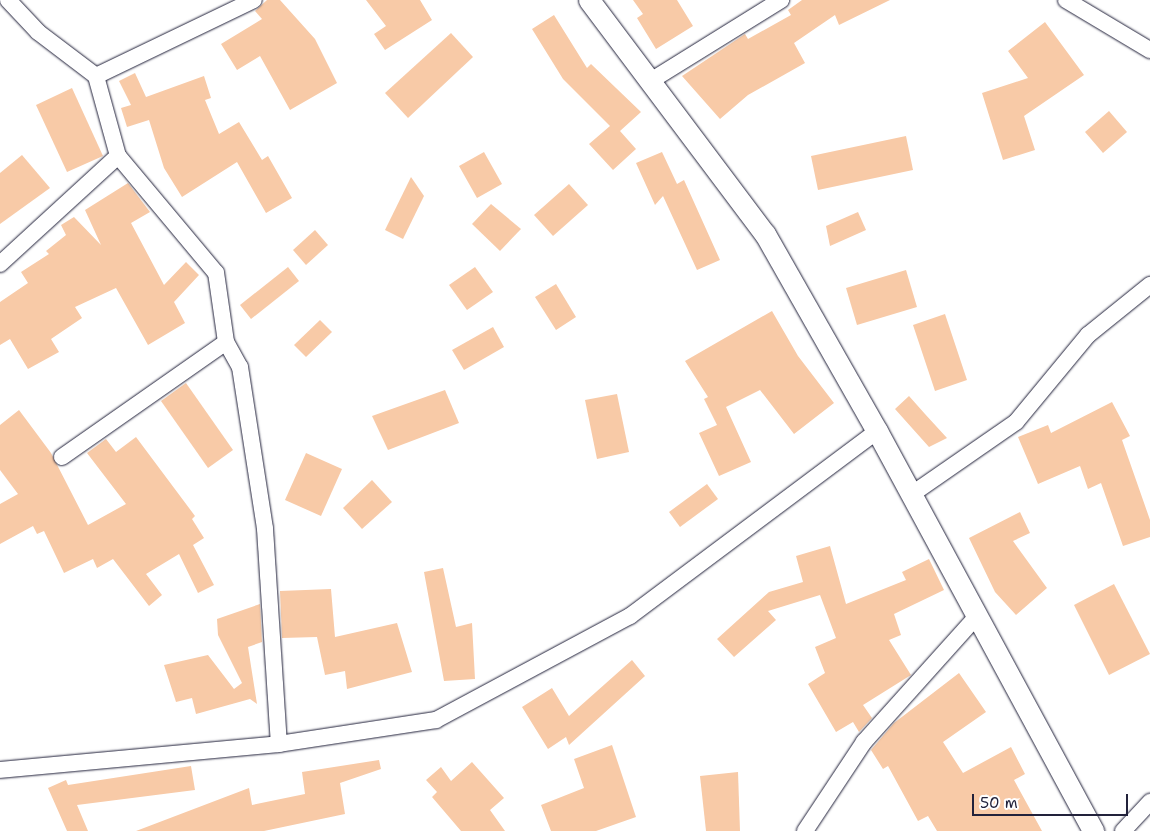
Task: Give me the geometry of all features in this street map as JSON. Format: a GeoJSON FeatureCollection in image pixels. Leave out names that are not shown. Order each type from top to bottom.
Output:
{"type":"FeatureCollection","features":[{"type":"Feature","properties":{"kind":"street"},"geometry":{"type":"LineString","coordinates":[[96,76],[254,0]]}},
{"type":"Feature","properties":{"kind":"street"},"geometry":{"type":"LineString","coordinates":[[589,0],[652,80],[765,234],[912,494],[1093,831]]}},
{"type":"Feature","properties":{"kind":"street"},"geometry":{"type":"LineString","coordinates":[[652,80],[781,0]]}},
{"type":"Feature","properties":{"kind":"street"},"geometry":{"type":"LineString","coordinates":[[1066,0],[1150,50]]}},
{"type":"Feature","properties":{"kind":"street"},"geometry":{"type":"LineString","coordinates":[[5,4],[72,61],[96,76],[118,156],[207,257],[216,273],[226,342],[240,367],[265,529],[279,744]]}},
{"type":"Feature","properties":{"kind":"street"},"geometry":{"type":"LineString","coordinates":[[0,264],[118,156]]}},
{"type":"Feature","properties":{"kind":"street"},"geometry":{"type":"LineString","coordinates":[[912,494],[1016,422],[1088,335],[1150,285]]}},
{"type":"Feature","properties":{"kind":"street"},"geometry":{"type":"LineString","coordinates":[[62,457],[226,342]]}},
{"type":"Feature","properties":{"kind":"street"},"geometry":{"type":"LineString","coordinates":[[0,770],[279,744],[436,720],[630,616],[877,431]]}},
{"type":"Feature","properties":{"kind":"street"},"geometry":{"type":"LineString","coordinates":[[805,831],[864,742],[977,616]]}},
{"type":"Feature","properties":{"kind":"street"},"geometry":{"type":"LineString","coordinates":[[1123,831],[1150,802]]}},
{"type":"Feature","properties":{"kind":"building"},"geometry":{"type":"Polygon","coordinates":[[[267,0],[280,0],[315,39],[337,83],[290,110],[260,56],[237,70],[221,44],[262,19],[255,11],[267,0]]]}},
{"type":"Feature","properties":{"kind":"building"},"geometry":{"type":"Polygon","coordinates":[[[366,0],[420,0],[432,20],[385,50],[374,34],[386,26],[366,0]]]}},
{"type":"Feature","properties":{"kind":"building"},"geometry":{"type":"Polygon","coordinates":[[[633,0],[677,0],[693,26],[656,49],[637,18],[643,14],[633,0]]]}},
{"type":"Feature","properties":{"kind":"building"},"geometry":{"type":"Polygon","coordinates":[[[802,0],[890,0],[839,25],[835,15],[794,43],[805,63],[748,95],[720,119],[682,76],[745,34],[748,39],[791,15],[788,10],[802,0]]]}},
{"type":"Feature","properties":{"kind":"building"},"geometry":{"type":"Polygon","coordinates":[[[554,15],[587,68],[591,64],[641,112],[620,131],[636,149],[613,170],[589,144],[610,126],[563,79],[532,29],[554,15]]]}},
{"type":"Feature","properties":{"kind":"building"},"geometry":{"type":"Polygon","coordinates":[[[1045,22],[1084,75],[1024,116],[1035,150],[1003,160],[982,93],[1028,78],[1008,51],[1045,22]]]}},
{"type":"Feature","properties":{"kind":"building"},"geometry":{"type":"Polygon","coordinates":[[[451,33],[473,57],[408,118],[385,93],[451,33]]]}},
{"type":"Feature","properties":{"kind":"building"},"geometry":{"type":"Polygon","coordinates":[[[135,73],[146,97],[204,76],[211,98],[205,100],[219,134],[239,122],[262,160],[268,156],[292,198],[266,213],[237,162],[182,197],[164,168],[149,120],[127,127],[121,108],[131,105],[119,81],[135,73]]]}},
{"type":"Feature","properties":{"kind":"building"},"geometry":{"type":"Polygon","coordinates":[[[72,88],[103,156],[67,172],[36,105],[72,88]]]}},
{"type":"Feature","properties":{"kind":"building"},"geometry":{"type":"Polygon","coordinates":[[[1109,111],[1127,132],[1103,153],[1085,132],[1109,111]]]}},
{"type":"Feature","properties":{"kind":"building"},"geometry":{"type":"Polygon","coordinates":[[[906,136],[913,170],[818,190],[811,156],[906,136]]]}},
{"type":"Feature","properties":{"kind":"building"},"geometry":{"type":"Polygon","coordinates":[[[484,152],[502,184],[477,198],[459,166],[484,152]]]}},
{"type":"Feature","properties":{"kind":"building"},"geometry":{"type":"Polygon","coordinates":[[[662,152],[677,184],[684,180],[720,260],[697,270],[663,196],[655,205],[636,163],[662,152]]]}},
{"type":"Feature","properties":{"kind":"building"},"geometry":{"type":"Polygon","coordinates":[[[22,155],[50,188],[0,224],[0,173],[22,155]]]}},
{"type":"Feature","properties":{"kind":"building"},"geometry":{"type":"Polygon","coordinates":[[[411,177],[424,196],[403,239],[385,230],[411,177]]]}},
{"type":"Feature","properties":{"kind":"building"},"geometry":{"type":"Polygon","coordinates":[[[128,183],[150,212],[131,223],[164,285],[186,262],[199,275],[174,302],[185,323],[148,345],[116,288],[75,307],[82,318],[51,339],[59,352],[28,369],[10,339],[0,345],[0,302],[28,283],[21,272],[49,254],[46,251],[66,235],[61,225],[74,217],[101,245],[85,210],[128,183]]]}},
{"type":"Feature","properties":{"kind":"building"},"geometry":{"type":"Polygon","coordinates":[[[569,184],[588,205],[553,236],[534,215],[569,184]]]}},
{"type":"Feature","properties":{"kind":"building"},"geometry":{"type":"Polygon","coordinates":[[[491,204],[521,229],[500,251],[472,224],[491,204]]]}},
{"type":"Feature","properties":{"kind":"building"},"geometry":{"type":"Polygon","coordinates":[[[858,212],[866,230],[830,246],[826,226],[858,212]]]}},
{"type":"Feature","properties":{"kind":"building"},"geometry":{"type":"Polygon","coordinates":[[[315,230],[328,245],[306,265],[293,250],[315,230]]]}},
{"type":"Feature","properties":{"kind":"building"},"geometry":{"type":"Polygon","coordinates":[[[288,267],[299,281],[251,319],[240,305],[288,267]]]}},
{"type":"Feature","properties":{"kind":"building"},"geometry":{"type":"Polygon","coordinates":[[[475,267],[493,292],[467,310],[449,285],[475,267]]]}},
{"type":"Feature","properties":{"kind":"building"},"geometry":{"type":"Polygon","coordinates":[[[906,270],[917,307],[857,325],[846,288],[906,270]]]}},
{"type":"Feature","properties":{"kind":"building"},"geometry":{"type":"Polygon","coordinates":[[[556,284],[576,317],[556,330],[535,297],[556,284]]]}},
{"type":"Feature","properties":{"kind":"building"},"geometry":{"type":"Polygon","coordinates":[[[772,311],[798,356],[834,403],[794,434],[760,390],[726,407],[751,462],[719,476],[699,433],[717,425],[704,399],[708,397],[685,361],[772,311]]]}},
{"type":"Feature","properties":{"kind":"building"},"geometry":{"type":"Polygon","coordinates":[[[945,314],[967,380],[935,391],[913,325],[945,314]]]}},
{"type":"Feature","properties":{"kind":"building"},"geometry":{"type":"Polygon","coordinates":[[[320,320],[332,332],[306,357],[294,345],[320,320]]]}},
{"type":"Feature","properties":{"kind":"building"},"geometry":{"type":"Polygon","coordinates":[[[493,327],[504,347],[464,370],[452,350],[493,327]]]}},
{"type":"Feature","properties":{"kind":"building"},"geometry":{"type":"Polygon","coordinates":[[[186,383],[233,450],[208,468],[161,401],[186,383]]]}},
{"type":"Feature","properties":{"kind":"building"},"geometry":{"type":"Polygon","coordinates":[[[445,390],[459,423],[388,450],[372,416],[445,390]]]}},
{"type":"Feature","properties":{"kind":"building"},"geometry":{"type":"Polygon","coordinates":[[[617,394],[629,452],[597,459],[585,400],[617,394]]]}},
{"type":"Feature","properties":{"kind":"building"},"geometry":{"type":"Polygon","coordinates":[[[909,396],[947,438],[929,447],[895,409],[909,396]]]}},
{"type":"Feature","properties":{"kind":"building"},"geometry":{"type":"Polygon","coordinates":[[[1112,402],[1130,436],[1122,440],[1150,520],[1150,537],[1123,546],[1101,483],[1088,489],[1080,466],[1038,484],[1018,437],[1048,425],[1051,433],[1112,402]]]}},
{"type":"Feature","properties":{"kind":"building"},"geometry":{"type":"Polygon","coordinates":[[[19,410],[51,453],[88,525],[126,504],[87,453],[106,439],[116,452],[136,437],[195,516],[192,519],[204,538],[193,545],[214,585],[198,593],[179,554],[146,574],[162,595],[149,606],[113,559],[97,568],[93,559],[64,573],[44,531],[37,534],[33,526],[0,544],[0,504],[18,494],[0,470],[0,425],[19,410]]]}},
{"type":"Feature","properties":{"kind":"building"},"geometry":{"type":"Polygon","coordinates":[[[306,453],[342,469],[321,516],[285,500],[306,453]]]}},
{"type":"Feature","properties":{"kind":"building"},"geometry":{"type":"Polygon","coordinates":[[[372,480],[392,502],[362,529],[343,508],[372,480]]]}},
{"type":"Feature","properties":{"kind":"building"},"geometry":{"type":"Polygon","coordinates":[[[707,484],[718,499],[680,527],[669,512],[707,484]]]}},
{"type":"Feature","properties":{"kind":"building"},"geometry":{"type":"Polygon","coordinates":[[[1020,512],[1030,533],[1013,541],[1047,588],[1016,615],[995,592],[969,538],[1020,512]]]}},
{"type":"Feature","properties":{"kind":"building"},"geometry":{"type":"Polygon","coordinates":[[[830,546],[846,604],[906,580],[902,572],[929,559],[944,590],[894,614],[901,635],[889,640],[911,675],[863,705],[872,718],[859,732],[853,722],[836,732],[808,684],[825,673],[815,647],[836,638],[820,595],[768,611],[776,620],[734,657],[717,639],[769,592],[803,582],[796,556],[830,546]]]}},
{"type":"Feature","properties":{"kind":"building"},"geometry":{"type":"Polygon","coordinates":[[[443,568],[456,627],[472,623],[475,679],[444,681],[424,572],[443,568]]]}},
{"type":"Feature","properties":{"kind":"building"},"geometry":{"type":"Polygon","coordinates":[[[1114,584],[1150,654],[1109,675],[1074,605],[1114,584]]]}},
{"type":"Feature","properties":{"kind":"building"},"geometry":{"type":"Polygon","coordinates":[[[331,589],[335,637],[397,623],[412,672],[347,689],[345,671],[325,675],[317,637],[282,638],[280,591],[331,589]]]}},
{"type":"Feature","properties":{"kind":"building"},"geometry":{"type":"Polygon","coordinates":[[[260,604],[262,642],[248,647],[257,704],[250,699],[196,714],[192,698],[176,702],[164,665],[208,655],[234,689],[242,683],[218,635],[217,619],[260,604]]]}},
{"type":"Feature","properties":{"kind":"building"},"geometry":{"type":"Polygon","coordinates":[[[632,660],[645,676],[569,745],[566,737],[548,749],[522,707],[552,688],[569,716],[632,660]]]}},
{"type":"Feature","properties":{"kind":"building"},"geometry":{"type":"Polygon","coordinates":[[[959,673],[986,712],[943,742],[963,773],[1011,747],[1025,774],[1014,780],[1042,831],[937,831],[928,816],[918,821],[888,766],[883,769],[871,750],[894,723],[959,673]]]}},
{"type":"Feature","properties":{"kind":"building"},"geometry":{"type":"Polygon","coordinates":[[[612,745],[636,817],[596,831],[551,831],[541,805],[584,788],[574,759],[612,745]]]}},
{"type":"Feature","properties":{"kind":"building"},"geometry":{"type":"Polygon","coordinates":[[[379,760],[381,769],[340,783],[345,814],[264,831],[136,831],[249,788],[252,805],[305,794],[302,772],[379,760]]]}},
{"type":"Feature","properties":{"kind":"building"},"geometry":{"type":"Polygon","coordinates":[[[472,762],[504,798],[490,810],[505,831],[461,831],[432,797],[437,792],[426,780],[441,767],[451,781],[472,762]]]}},
{"type":"Feature","properties":{"kind":"building"},"geometry":{"type":"Polygon","coordinates":[[[191,766],[195,790],[77,805],[88,831],[67,831],[48,788],[66,780],[68,785],[191,766]]]}},
{"type":"Feature","properties":{"kind":"building"},"geometry":{"type":"Polygon","coordinates":[[[738,772],[740,831],[706,831],[700,776],[738,772]]]}}]}
